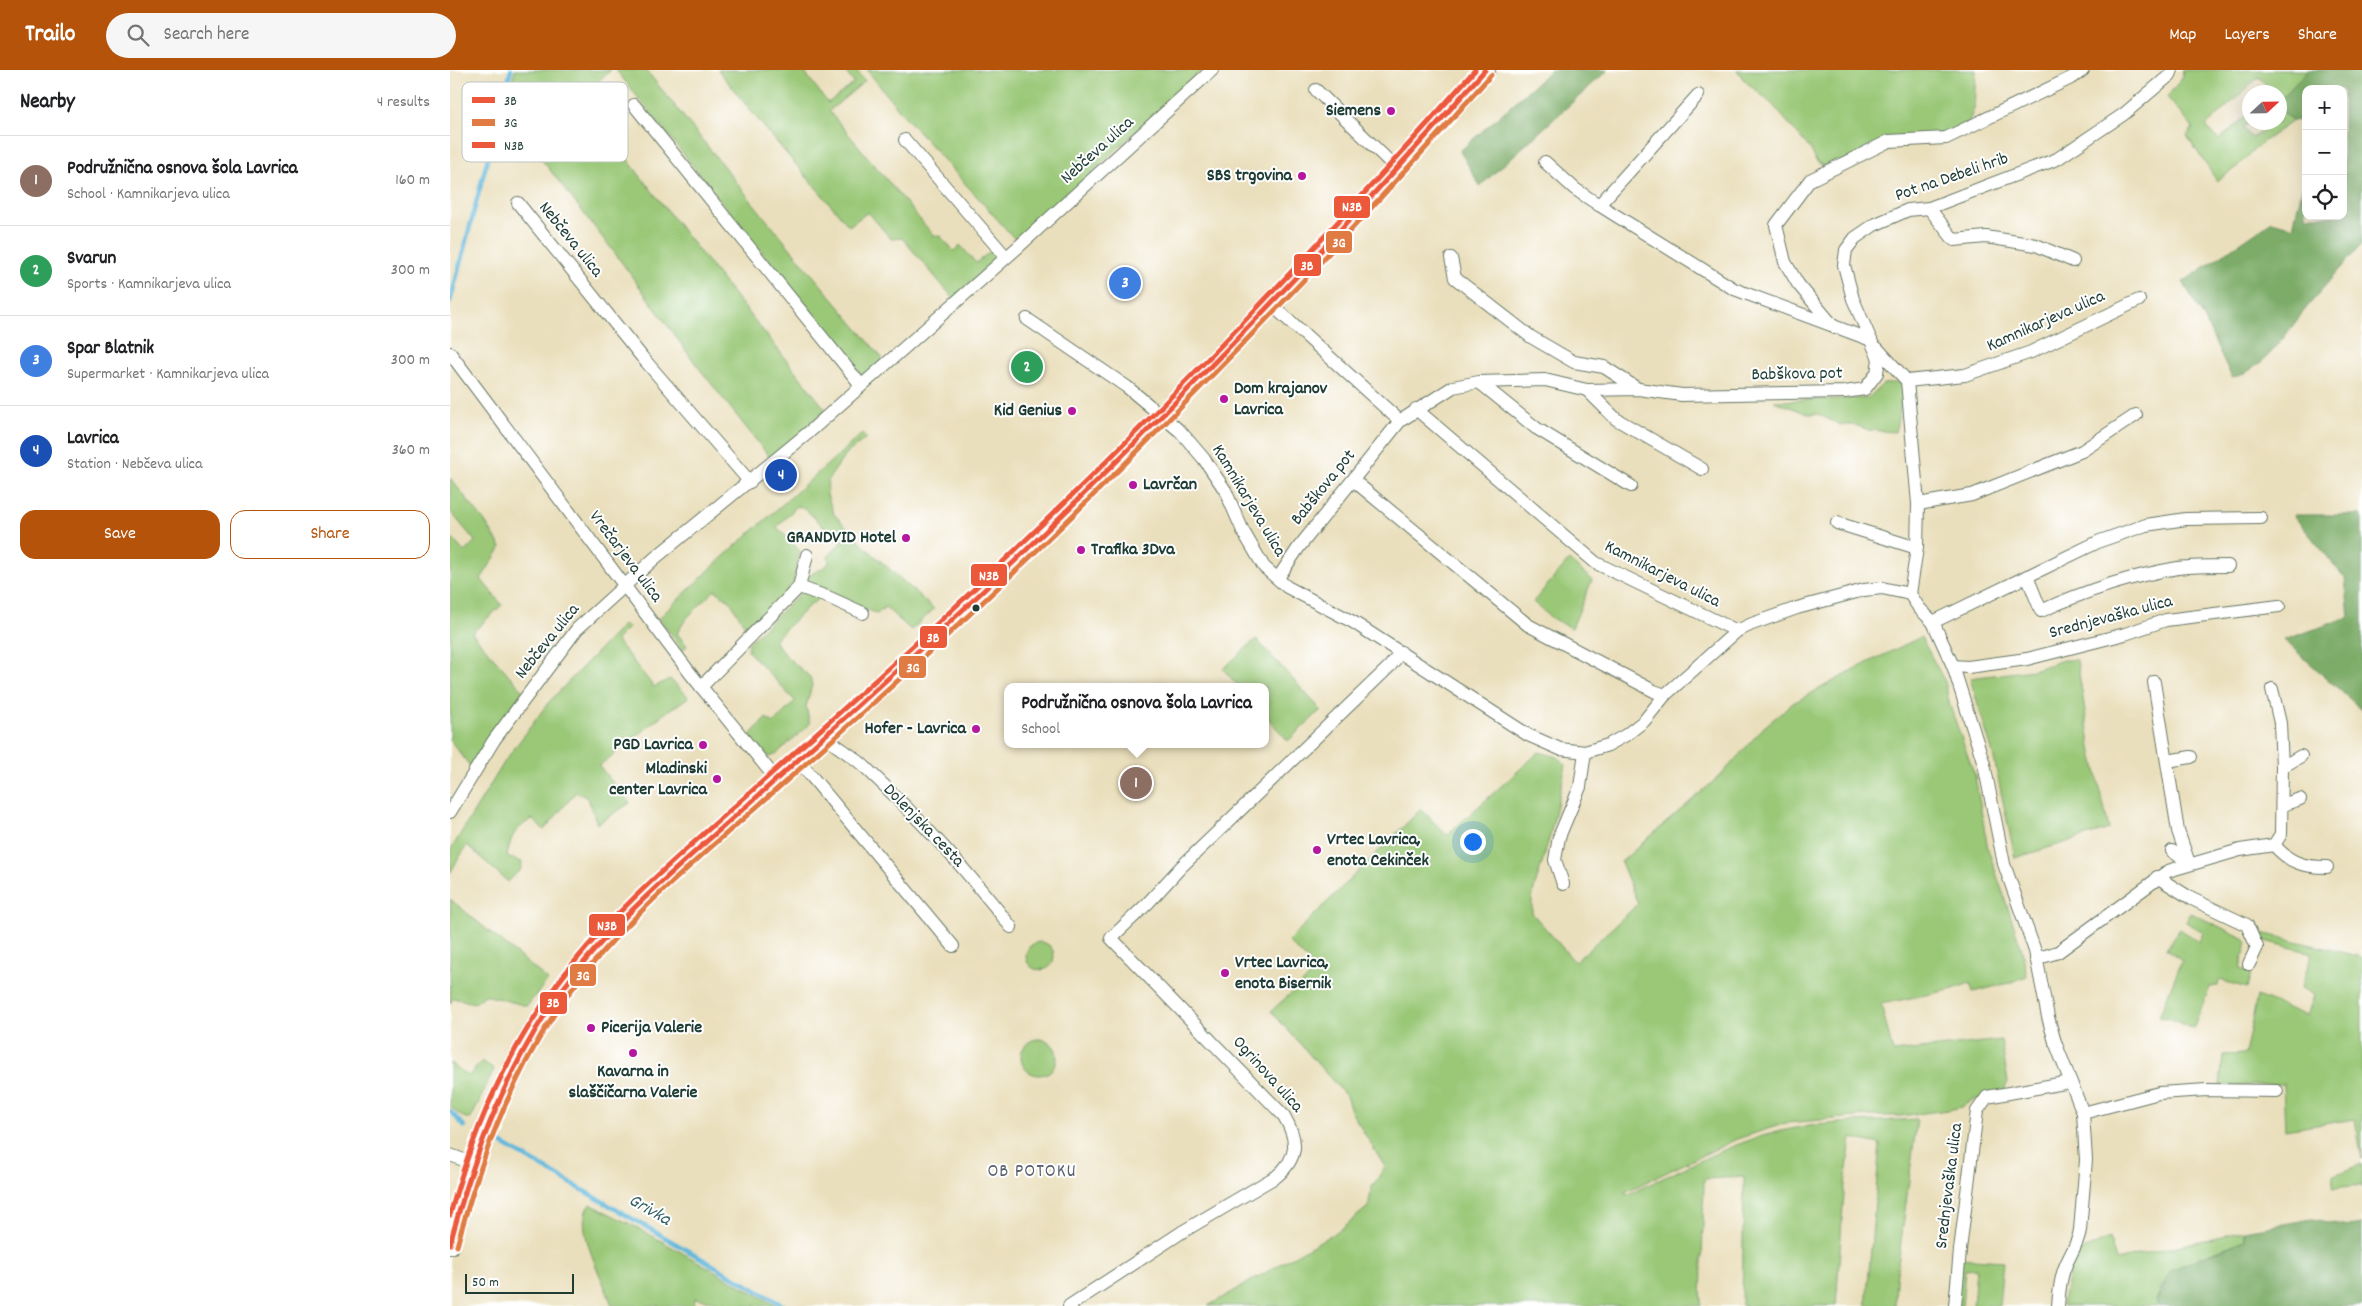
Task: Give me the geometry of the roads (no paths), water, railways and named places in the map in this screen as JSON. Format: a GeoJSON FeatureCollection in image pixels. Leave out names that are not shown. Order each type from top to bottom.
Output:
{"type":"FeatureCollection","features":[{"type":"Feature","properties":{"kind":"main road"},"geometry":{"type":"LineString","coordinates":[[450,1244],[472,1162],[506,1084],[530,1039],[570,979],[645,897],[940,631],[1163,416],[1398,170],[1485,70]]}},
{"type":"Feature","properties":{"kind":"street","name":"Nebčeva ulica"},"geometry":{"type":"LineString","coordinates":[[450,812],[494,740],[571,636],[624,584],[750,482],[861,385],[1006,257],[1212,70]]}},
{"type":"Feature","properties":{"kind":"street"},"geometry":{"type":"LineString","coordinates":[[1835,328],[1798,284],[1784,262],[1776,225],[1810,180],[1890,141],[1946,138],[2073,77],[2082,70]]}},
{"type":"Feature","properties":{"kind":"street","name":"Pot na Debeli hrib"},"geometry":{"type":"LineString","coordinates":[[1871,340],[1853,299],[1844,265],[1846,250],[1855,238],[1874,225],[1908,210],[1929,208],[2057,159],[2124,114],[2170,75],[2172,70]]}},
{"type":"Feature","properties":{"kind":"street"},"geometry":{"type":"LineString","coordinates":[[1316,90],[1398,170]]}},
{"type":"Feature","properties":{"kind":"street"},"geometry":{"type":"LineString","coordinates":[[1599,205],[1698,95]]}},
{"type":"Feature","properties":{"kind":"street"},"geometry":{"type":"LineString","coordinates":[[634,105],[861,385]]}},
{"type":"Feature","properties":{"kind":"street"},"geometry":{"type":"LineString","coordinates":[[905,140],[1006,257]]}},
{"type":"Feature","properties":{"kind":"street"},"geometry":{"type":"LineString","coordinates":[[1545,162],[1576,189],[1599,205],[1734,289],[1871,340],[1907,381],[1918,504],[1917,548],[1910,594],[1919,608],[1933,622],[1953,666],[1984,764],[2004,864],[2035,951],[2048,1017],[2070,1082],[2083,1113],[2086,1160],[2079,1241],[2065,1266],[2058,1291],[2058,1306]]}},
{"type":"Feature","properties":{"kind":"street","name":"Nebčeva ulica"},"geometry":{"type":"LineString","coordinates":[[518,203],[642,357],[750,482]]}},
{"type":"Feature","properties":{"kind":"street"},"geometry":{"type":"LineString","coordinates":[[1929,208],[1954,240],[1986,237],[2036,245],[2073,261]]}},
{"type":"Feature","properties":{"kind":"street","name":"Babškova pot"},"geometry":{"type":"LineString","coordinates":[[1451,258],[1455,278],[1531,338],[1574,362],[1604,367],[1638,389]]}},
{"type":"Feature","properties":{"kind":"street","name":"Kamnikarjeva ulica"},"geometry":{"type":"LineString","coordinates":[[1907,381],[1965,375],[2031,352],[2139,300]]}},
{"type":"Feature","properties":{"kind":"street"},"geometry":{"type":"LineString","coordinates":[[1271,304],[1400,421]]}},
{"type":"Feature","properties":{"kind":"street","name":"Kamnikarjeva ulica"},"geometry":{"type":"LineString","coordinates":[[1027,319],[1127,387],[1181,432],[1204,459],[1233,505],[1243,532],[1264,567],[1287,587],[1353,622],[1528,735],[1560,749],[1585,752],[1608,745],[1626,735],[1644,721],[1666,695],[1737,631],[1797,608],[1864,590],[1882,588],[1910,594]]}},
{"type":"Feature","properties":{"kind":"street","name":"Babškova pot"},"geometry":{"type":"LineString","coordinates":[[1278,578],[1299,547],[1400,421],[1453,387],[1479,382],[1545,380],[1587,390],[1638,389],[1682,395],[1865,390],[1877,373],[1879,359],[1871,340]]}},
{"type":"Feature","properties":{"kind":"street","name":"Vrečarjeva ulica"},"geometry":{"type":"LineString","coordinates":[[450,353],[702,687],[776,779]]}},
{"type":"Feature","properties":{"kind":"street"},"geometry":{"type":"LineString","coordinates":[[1479,382],[1536,428],[1632,486]]}},
{"type":"Feature","properties":{"kind":"street"},"geometry":{"type":"LineString","coordinates":[[1587,390],[1616,419],[1702,469]]}},
{"type":"Feature","properties":{"kind":"street","name":"Kamnikarjeva ulica"},"geometry":{"type":"LineString","coordinates":[[1416,410],[1596,563],[1737,631]]}},
{"type":"Feature","properties":{"kind":"street"},"geometry":{"type":"LineString","coordinates":[[1918,504],[1972,495],[2073,455],[2136,416]]}},
{"type":"Feature","properties":{"kind":"street"},"geometry":{"type":"LineString","coordinates":[[1354,480],[1528,625],[1666,695]]}},
{"type":"Feature","properties":{"kind":"street"},"geometry":{"type":"LineString","coordinates":[[1933,622],[2100,541],[2146,525],[2186,519],[2261,518]]}},
{"type":"Feature","properties":{"kind":"street"},"geometry":{"type":"LineString","coordinates":[[1837,523],[1917,548]]}},
{"type":"Feature","properties":{"kind":"street"},"geometry":{"type":"LineString","coordinates":[[702,687],[799,587],[807,555]]}},
{"type":"Feature","properties":{"kind":"street","name":"Srednjevaška ulica"},"geometry":{"type":"LineString","coordinates":[[2027,576],[2041,611],[2087,591],[2149,574],[2180,568],[2228,566]]}},
{"type":"Feature","properties":{"kind":"street"},"geometry":{"type":"LineString","coordinates":[[799,587],[863,613]]}},
{"type":"Feature","properties":{"kind":"street","name":"Srednjevaška ulica"},"geometry":{"type":"LineString","coordinates":[[1953,666],[1968,667],[2027,659],[2125,634],[2166,620],[2279,606]]}},
{"type":"Feature","properties":{"kind":"street","name":"Ogrinova ulica"},"geometry":{"type":"LineString","coordinates":[[1069,1306],[1182,1232],[1277,1176],[1287,1167],[1294,1153],[1295,1142],[1292,1128],[1284,1116],[1111,938],[1188,860],[1390,666],[1401,652]]}},
{"type":"Feature","properties":{"kind":"street"},"geometry":{"type":"LineString","coordinates":[[2154,682],[2178,831],[2189,863]]}},
{"type":"Feature","properties":{"kind":"street"},"geometry":{"type":"LineString","coordinates":[[2036,959],[2058,952],[2157,877],[2189,863],[2240,850],[2274,845],[2281,834],[2282,767],[2272,689]]}},
{"type":"Feature","properties":{"kind":"street","name":"Dolenjska cesta"},"geometry":{"type":"LineString","coordinates":[[824,735],[837,748],[865,766],[940,841],[1011,927]]}},
{"type":"Feature","properties":{"kind":"street"},"geometry":{"type":"LineString","coordinates":[[1563,884],[1555,860],[1559,837],[1580,787],[1585,752]]}},
{"type":"Feature","properties":{"kind":"street"},"geometry":{"type":"LineString","coordinates":[[2282,767],[2301,756]]}},
{"type":"Feature","properties":{"kind":"street"},"geometry":{"type":"LineString","coordinates":[[2167,761],[2191,757]]}},
{"type":"Feature","properties":{"kind":"street"},"geometry":{"type":"LineString","coordinates":[[797,759],[953,946]]}},
{"type":"Feature","properties":{"kind":"street"},"geometry":{"type":"LineString","coordinates":[[2282,805],[2300,799]]}},
{"type":"Feature","properties":{"kind":"street"},"geometry":{"type":"LineString","coordinates":[[2274,845],[2285,858],[2300,864],[2327,867]]}},
{"type":"Feature","properties":{"kind":"street"},"geometry":{"type":"LineString","coordinates":[[2172,851],[2189,863]]}},
{"type":"Feature","properties":{"kind":"street"},"geometry":{"type":"LineString","coordinates":[[2157,877],[2192,899],[2247,925],[2257,947],[2249,964]]}},
{"type":"Feature","properties":{"kind":"street","name":"Srednjevaška ulica"},"geometry":{"type":"LineString","coordinates":[[1955,1306],[1977,1111],[1987,1097],[2070,1082]]}},
{"type":"Feature","properties":{"kind":"street"},"geometry":{"type":"LineString","coordinates":[[2083,1113],[2159,1093],[2206,1090],[2277,1091]]}},
{"type":"Feature","properties":{"kind":"street"},"geometry":{"type":"LineString","coordinates":[[450,1155],[472,1162]]}},
{"type":"Feature","properties":{"kind":"waterway"},"geometry":{"type":"LineString","coordinates":[[508,82],[511,70]]}},
{"type":"Feature","properties":{"kind":"waterway"},"geometry":{"type":"LineString","coordinates":[[450,302],[487,162]]}},
{"type":"Feature","properties":{"kind":"waterway","name":"Grivka"},"geometry":{"type":"LineString","coordinates":[[450,1111],[464,1126]]}},
{"type":"Feature","properties":{"kind":"waterway","name":"Grivka"},"geometry":{"type":"LineString","coordinates":[[499,1142],[784,1306]]}},
{"type":"Feature","properties":{"kind":"place","name":"Siemens"},"geometry":{"type":"Point","coordinates":[1391,111]}},
{"type":"Feature","properties":{"kind":"place","name":"SBS trgovina"},"geometry":{"type":"Point","coordinates":[1302,176]}},
{"type":"Feature","properties":{"kind":"place","name":"Spar Blatnik"},"geometry":{"type":"Point","coordinates":[1125,283]}},
{"type":"Feature","properties":{"kind":"place","name":"Svarun"},"geometry":{"type":"Point","coordinates":[1027,367]}},
{"type":"Feature","properties":{"kind":"place","name":"Dom krajanov Lavrica"},"geometry":{"type":"Point","coordinates":[1224,399]}},
{"type":"Feature","properties":{"kind":"place","name":"Kid Genius"},"geometry":{"type":"Point","coordinates":[1072,411]}},
{"type":"Feature","properties":{"kind":"place","name":"Lavrica"},"geometry":{"type":"Point","coordinates":[781,475]}},
{"type":"Feature","properties":{"kind":"place","name":"Lavrčan"},"geometry":{"type":"Point","coordinates":[1133,485]}},
{"type":"Feature","properties":{"kind":"place","name":"GRANDVID Hotel"},"geometry":{"type":"Point","coordinates":[906,538]}},
{"type":"Feature","properties":{"kind":"place","name":"Trafika 3Dva"},"geometry":{"type":"Point","coordinates":[1081,550]}},
{"type":"Feature","properties":{"kind":"place","name":"Hofer - Lavrica"},"geometry":{"type":"Point","coordinates":[976,729]}},
{"type":"Feature","properties":{"kind":"place","name":"PGD Lavrica"},"geometry":{"type":"Point","coordinates":[703,745]}},
{"type":"Feature","properties":{"kind":"place","name":"Mladinski center Lavrica"},"geometry":{"type":"Point","coordinates":[717,779]}},
{"type":"Feature","properties":{"kind":"place","name":"Podružnična osnova šola Lavrica"},"geometry":{"type":"Point","coordinates":[1136,783]}},
{"type":"Feature","properties":{"kind":"place","name":"Vrtec Lavrica, enota Cekinček"},"geometry":{"type":"Point","coordinates":[1317,850]}},
{"type":"Feature","properties":{"kind":"place","name":"Vrtec Lavrica, enota Bisernik"},"geometry":{"type":"Point","coordinates":[1225,973]}},
{"type":"Feature","properties":{"kind":"place","name":"Picerija Valerie"},"geometry":{"type":"Point","coordinates":[591,1028]}},
{"type":"Feature","properties":{"kind":"place","name":"Kavarna in slaščičarna Valerie"},"geometry":{"type":"Point","coordinates":[633,1053]}},
{"type":"Feature","properties":{"kind":"district","name":"OB POTOKU"},"geometry":{"type":"Point","coordinates":[1032,1172]}}]}
